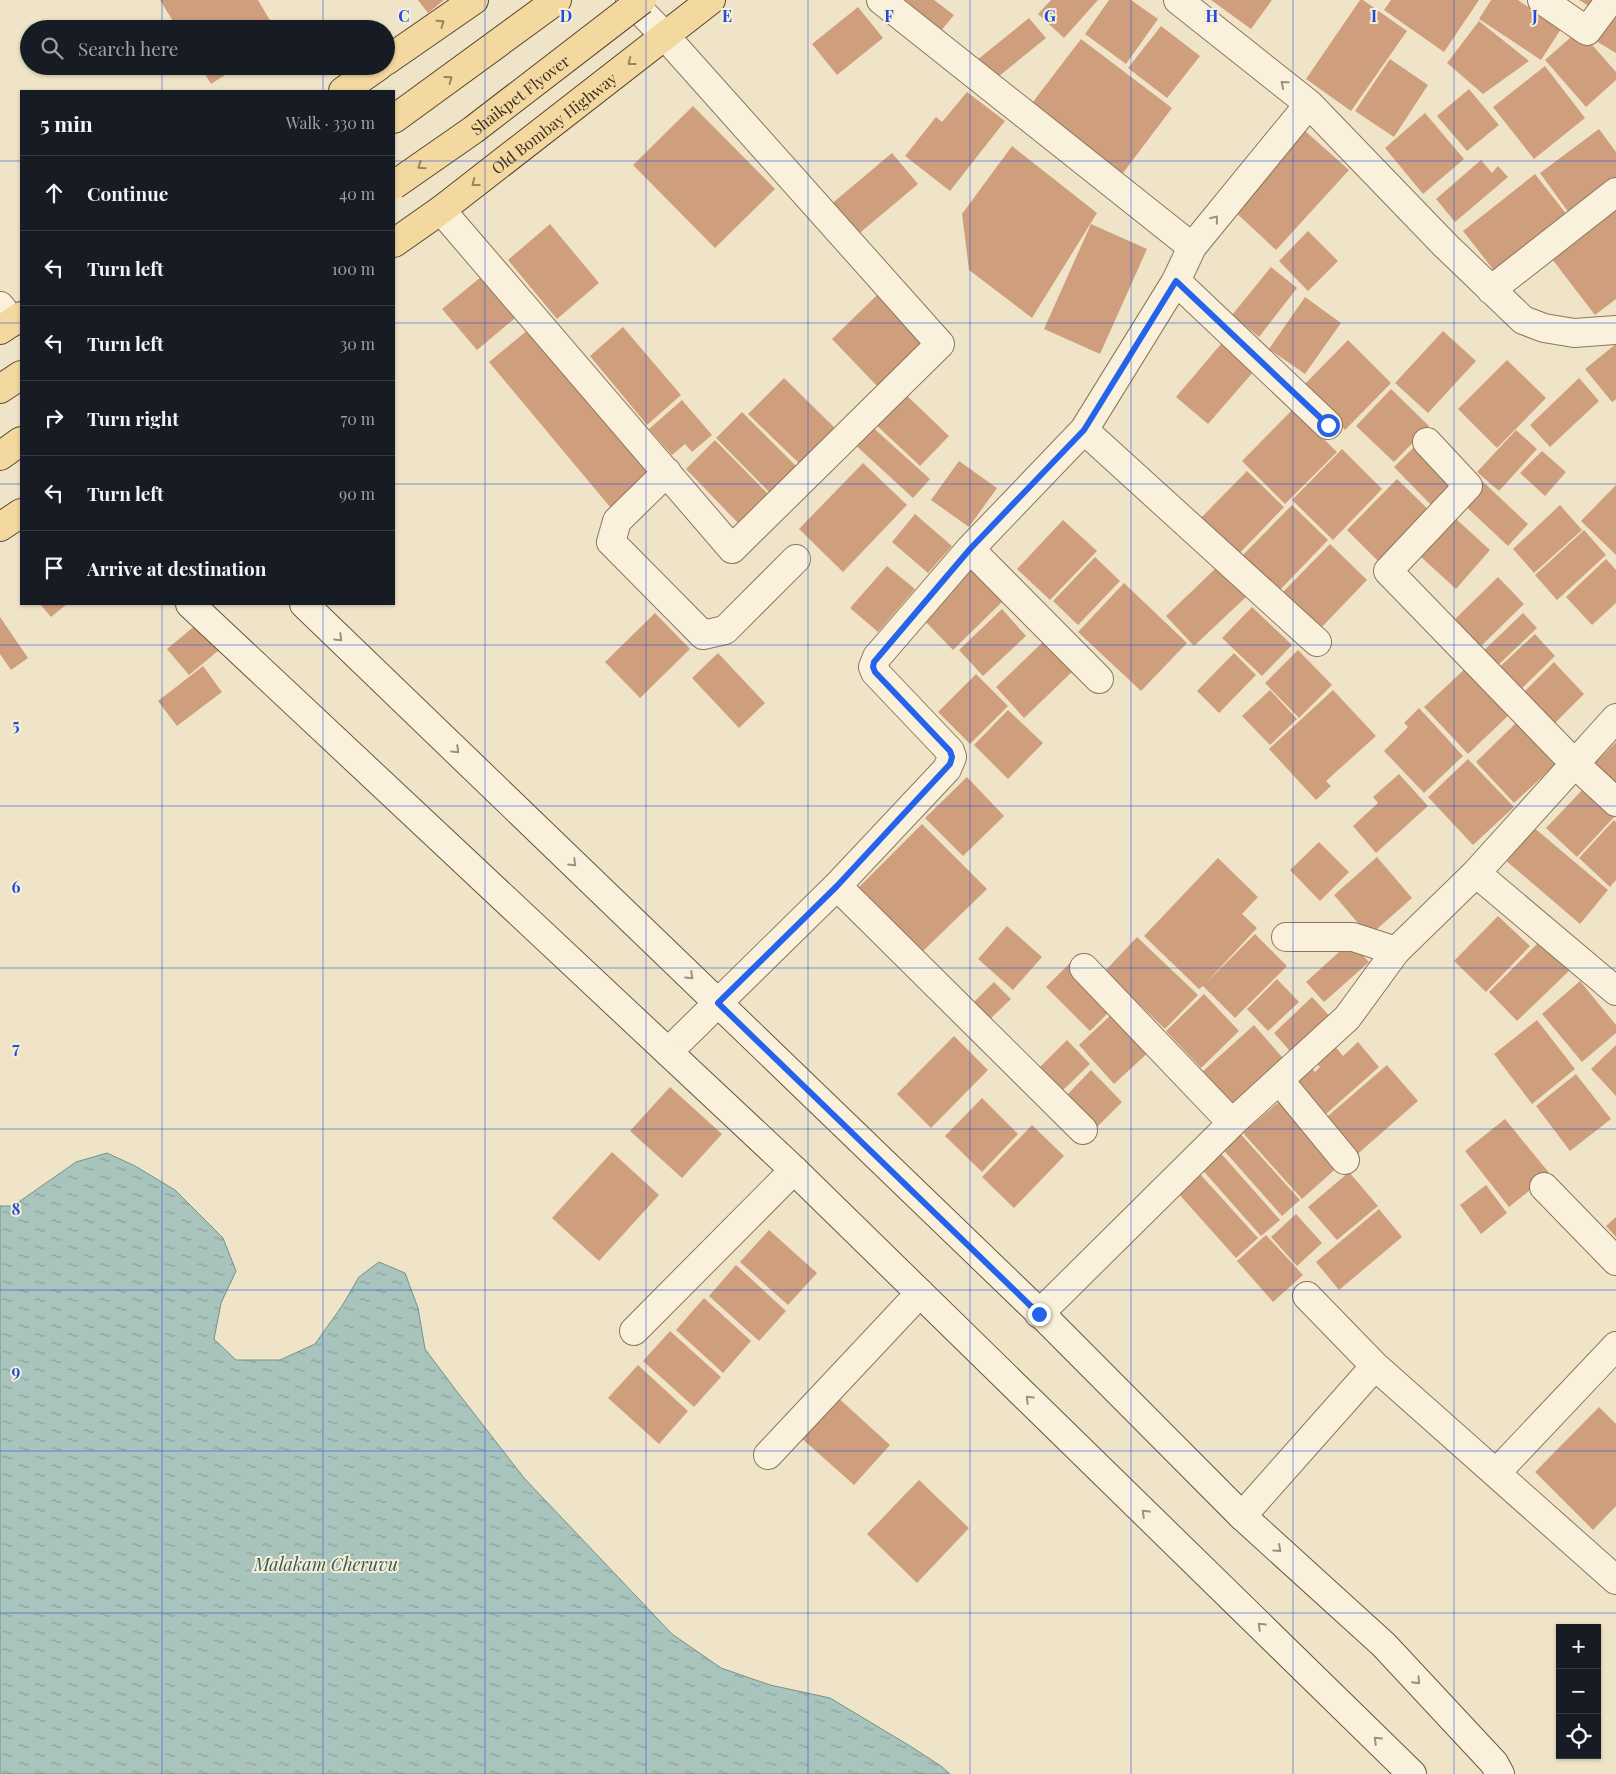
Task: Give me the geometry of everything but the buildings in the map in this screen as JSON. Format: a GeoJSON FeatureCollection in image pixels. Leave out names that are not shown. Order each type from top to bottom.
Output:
{"type":"FeatureCollection","features":[{"type":"Feature","properties":{"kind":"main road"},"geometry":{"type":"LineString","coordinates":[[395,55],[474,0]]}},
{"type":"Feature","properties":{"kind":"main road"},"geometry":{"type":"LineString","coordinates":[[395,118],[557,0]]}},
{"type":"Feature","properties":{"kind":"main road","name":"Shaikpet Flyover"},"geometry":{"type":"LineString","coordinates":[[395,184],[473,130],[642,0]]}},
{"type":"Feature","properties":{"kind":"main road","name":"Old Bombay Highway"},"geometry":{"type":"LineString","coordinates":[[395,243],[441,210],[711,0]]}},
{"type":"Feature","properties":{"kind":"main road"},"geometry":{"type":"LineString","coordinates":[[344,90],[366,75]]}},
{"type":"Feature","properties":{"kind":"main road"},"geometry":{"type":"LineString","coordinates":[[0,389],[20,376]]}},
{"type":"Feature","properties":{"kind":"main road"},"geometry":{"type":"LineString","coordinates":[[0,456],[20,442]]}},
{"type":"Feature","properties":{"kind":"main road"},"geometry":{"type":"LineString","coordinates":[[0,527],[20,513]]}},
{"type":"Feature","properties":{"kind":"street"},"geometry":{"type":"LineString","coordinates":[[441,210],[732,549],[940,344],[665,36],[630,0]]}},
{"type":"Feature","properties":{"kind":"street"},"geometry":{"type":"LineString","coordinates":[[881,0],[1192,247]]}},
{"type":"Feature","properties":{"kind":"street"},"geometry":{"type":"LineString","coordinates":[[1542,0],[1587,31],[1610,0]]}},
{"type":"Feature","properties":{"kind":"street"},"geometry":{"type":"LineString","coordinates":[[1182,1],[1309,104],[1491,290],[1523,320],[1544,328],[1574,333],[1616,330]]}},
{"type":"Feature","properties":{"kind":"street"},"geometry":{"type":"LineString","coordinates":[[668,1052],[837,886],[950,764],[952,757],[950,751],[875,672],[873,667],[877,657],[970,549],[1084,430],[1176,281],[1192,247],[1309,104]]}},
{"type":"Feature","properties":{"kind":"street"},"geometry":{"type":"LineString","coordinates":[[1491,290],[1616,192]]}},
{"type":"Feature","properties":{"kind":"street"},"geometry":{"type":"LineString","coordinates":[[1176,281],[1328,425]]}},
{"type":"Feature","properties":{"kind":"street"},"geometry":{"type":"LineString","coordinates":[[1084,430],[1316,642]]}},
{"type":"Feature","properties":{"kind":"street"},"geometry":{"type":"LineString","coordinates":[[1427,442],[1468,486],[1388,572],[1574,764],[1616,802]]}},
{"type":"Feature","properties":{"kind":"street"},"geometry":{"type":"LineString","coordinates":[[667,472],[617,521],[611,542],[703,635],[725,630],[796,559]]}},
{"type":"Feature","properties":{"kind":"street"},"geometry":{"type":"LineString","coordinates":[[970,549],[1098,679]]}},
{"type":"Feature","properties":{"kind":"street"},"geometry":{"type":"LineString","coordinates":[[191,605],[794,1170],[1412,1774]]}},
{"type":"Feature","properties":{"kind":"street"},"geometry":{"type":"LineString","coordinates":[[305,605],[1039,1314],[1242,1516],[1384,1645],[1494,1763],[1500,1774]]}},
{"type":"Feature","properties":{"kind":"street"},"geometry":{"type":"LineString","coordinates":[[1039,1314],[1232,1123],[1347,1018],[1396,951],[1476,873],[1616,718]]}},
{"type":"Feature","properties":{"kind":"street"},"geometry":{"type":"LineString","coordinates":[[1476,873],[1616,991]]}},
{"type":"Feature","properties":{"kind":"street"},"geometry":{"type":"LineString","coordinates":[[837,886],[1083,1130]]}},
{"type":"Feature","properties":{"kind":"street"},"geometry":{"type":"LineString","coordinates":[[1286,937],[1353,937],[1396,951]]}},
{"type":"Feature","properties":{"kind":"street"},"geometry":{"type":"LineString","coordinates":[[1084,968],[1232,1123]]}},
{"type":"Feature","properties":{"kind":"street"},"geometry":{"type":"LineString","coordinates":[[1280,1080],[1345,1160]]}},
{"type":"Feature","properties":{"kind":"street"},"geometry":{"type":"LineString","coordinates":[[634,1331],[794,1170]]}},
{"type":"Feature","properties":{"kind":"street"},"geometry":{"type":"LineString","coordinates":[[1544,1187],[1616,1261]]}},
{"type":"Feature","properties":{"kind":"street"},"geometry":{"type":"LineString","coordinates":[[768,1455],[920,1294]]}},
{"type":"Feature","properties":{"kind":"street"},"geometry":{"type":"LineString","coordinates":[[1307,1296],[1375,1366],[1616,1580]]}},
{"type":"Feature","properties":{"kind":"street"},"geometry":{"type":"LineString","coordinates":[[1496,1473],[1616,1346]]}},
{"type":"Feature","properties":{"kind":"street"},"geometry":{"type":"LineString","coordinates":[[1242,1516],[1375,1366]]}},
{"type":"Feature","properties":{"kind":"water","name":"Malakam Cheruvu"},"geometry":{"type":"Polygon","coordinates":[[[107,1153],[135,1166],[175,1190],[223,1238],[236,1271],[221,1303],[214,1339],[236,1360],[280,1360],[315,1344],[342,1306],[359,1277],[379,1262],[405,1273],[418,1308],[425,1349],[524,1478],[672,1634],[721,1668],[770,1685],[830,1698],[910,1746],[950,1774],[0,1774],[0,1206],[13,1206],[76,1162],[107,1153]]]}},
{"type":"Feature","properties":{"kind":"route"},"geometry":{"type":"LineString","coordinates":[[1039,1314],[718,1003],[837,886],[947,769],[952,757],[950,751],[875,672],[874,662],[970,549],[1084,430],[1176,281],[1328,425]]}}]}
